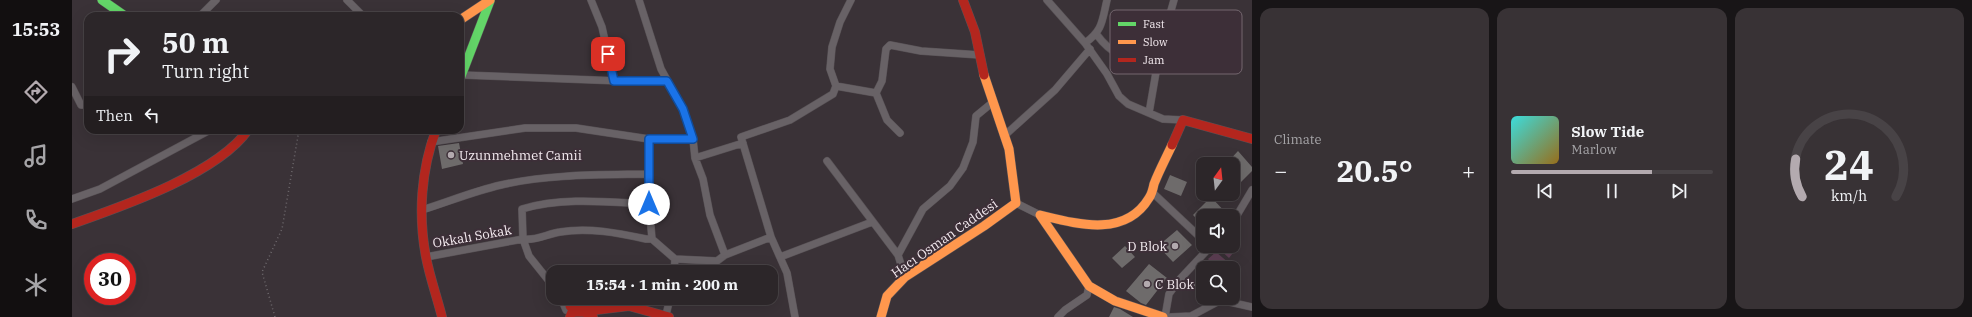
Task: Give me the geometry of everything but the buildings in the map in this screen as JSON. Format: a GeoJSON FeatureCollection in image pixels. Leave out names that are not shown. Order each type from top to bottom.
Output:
{"type":"FeatureCollection","features":[{"type":"Feature","properties":{"kind":"street"},"geometry":{"type":"LineString","coordinates":[[102,0],[113,3],[121,12]]}},
{"type":"Feature","properties":{"kind":"street"},"geometry":{"type":"LineString","coordinates":[[204,12],[216,0]]}},
{"type":"Feature","properties":{"kind":"street"},"geometry":{"type":"LineString","coordinates":[[347,0],[359,12]]}},
{"type":"Feature","properties":{"kind":"street"},"geometry":{"type":"LineString","coordinates":[[591,0],[602,27],[614,81]]}},
{"type":"Feature","properties":{"kind":"street"},"geometry":{"type":"LineString","coordinates":[[639,0],[661,68],[683,109],[693,139],[695,158],[702,179],[710,215],[725,255]]}},
{"type":"Feature","properties":{"kind":"street"},"geometry":{"type":"LineString","coordinates":[[795,317],[788,273],[771,237],[741,137],[790,120],[833,94],[836,86],[830,69],[832,47],[840,22],[851,0]]}},
{"type":"Feature","properties":{"kind":"street"},"geometry":{"type":"LineString","coordinates":[[964,0],[975,32],[993,102],[1009,149],[1016,203],[1040,215],[1085,226],[1106,226],[1128,221],[1142,208],[1153,193],[1154,185],[1183,120]]}},
{"type":"Feature","properties":{"kind":"street"},"geometry":{"type":"LineString","coordinates":[[1047,0],[1088,46],[1108,74],[1120,96],[1128,104],[1163,119],[1183,120],[1252,139]]}},
{"type":"Feature","properties":{"kind":"street"},"geometry":{"type":"LineString","coordinates":[[1004,136],[1055,90],[1097,35],[1107,0]]}},
{"type":"Feature","properties":{"kind":"street"},"geometry":{"type":"LineString","coordinates":[[1171,10],[1174,0]]}},
{"type":"Feature","properties":{"kind":"street"},"geometry":{"type":"LineString","coordinates":[[464,17],[485,1]]}},
{"type":"Feature","properties":{"kind":"street"},"geometry":{"type":"LineString","coordinates":[[464,68],[485,1]]}},
{"type":"Feature","properties":{"kind":"street"},"geometry":{"type":"LineString","coordinates":[[1097,35],[1106,47],[1110,50]]}},
{"type":"Feature","properties":{"kind":"street"},"geometry":{"type":"LineString","coordinates":[[900,133],[887,120],[876,93],[882,81],[886,49],[890,45],[921,51],[980,55]]}},
{"type":"Feature","properties":{"kind":"street"},"geometry":{"type":"LineString","coordinates":[[1149,113],[1156,74]]}},
{"type":"Feature","properties":{"kind":"street"},"geometry":{"type":"LineString","coordinates":[[464,77],[667,81]]}},
{"type":"Feature","properties":{"kind":"street"},"geometry":{"type":"LineString","coordinates":[[836,86],[876,93]]}},
{"type":"Feature","properties":{"kind":"street"},"geometry":{"type":"LineString","coordinates":[[72,87],[82,105],[84,105]]}},
{"type":"Feature","properties":{"kind":"street"},"geometry":{"type":"LineString","coordinates":[[898,255],[923,209],[950,186],[963,168],[973,142],[976,116],[993,102]]}},
{"type":"Feature","properties":{"kind":"street"},"geometry":{"type":"LineString","coordinates":[[431,142],[532,128],[576,128],[649,139],[693,139]]}},
{"type":"Feature","properties":{"kind":"street"},"geometry":{"type":"LineString","coordinates":[[72,200],[100,189],[203,134]]}},
{"type":"Feature","properties":{"kind":"street"},"geometry":{"type":"LineString","coordinates":[[72,224],[147,197],[219,160],[246,134]]}},
{"type":"Feature","properties":{"kind":"street"},"geometry":{"type":"LineString","coordinates":[[434,134],[431,142],[421,193],[426,257],[442,317]]}},
{"type":"Feature","properties":{"kind":"street"},"geometry":{"type":"LineString","coordinates":[[649,139],[649,204],[652,239]]}},
{"type":"Feature","properties":{"kind":"street"},"geometry":{"type":"LineString","coordinates":[[695,158],[743,143]]}},
{"type":"Feature","properties":{"kind":"street"},"geometry":{"type":"LineString","coordinates":[[827,161],[898,255],[905,277]]}},
{"type":"Feature","properties":{"kind":"street"},"geometry":{"type":"LineString","coordinates":[[422,210],[500,185],[515,182],[565,176],[649,174]]}},
{"type":"Feature","properties":{"kind":"street"},"geometry":{"type":"LineString","coordinates":[[1240,210],[1252,190]]}},
{"type":"Feature","properties":{"kind":"street"},"geometry":{"type":"LineString","coordinates":[[1153,193],[1196,233]]}},
{"type":"Feature","properties":{"kind":"street"},"geometry":{"type":"LineString","coordinates":[[546,278],[528,256],[523,239],[522,209],[538,204],[588,201],[649,204]]}},
{"type":"Feature","properties":{"kind":"street","name":"Hacı Osman Caddesi"},"geometry":{"type":"LineString","coordinates":[[880,317],[887,296],[905,277],[984,226],[1016,203]]}},
{"type":"Feature","properties":{"kind":"street"},"geometry":{"type":"LineString","coordinates":[[1040,215],[1089,286],[1115,301],[1164,317],[1170,294],[1180,279],[1204,253]]}},
{"type":"Feature","properties":{"kind":"street"},"geometry":{"type":"LineString","coordinates":[[780,258],[872,222]]}},
{"type":"Feature","properties":{"kind":"street"},"geometry":{"type":"LineString","coordinates":[[523,239],[531,240],[561,232],[610,231],[652,239],[675,259],[717,261],[725,255],[771,237]]}},
{"type":"Feature","properties":{"kind":"street","name":"Okkalı Sokak"},"geometry":{"type":"LineString","coordinates":[[426,257],[523,239]]}},
{"type":"Feature","properties":{"kind":"street"},"geometry":{"type":"LineString","coordinates":[[675,259],[675,265]]}},
{"type":"Feature","properties":{"kind":"street"},"geometry":{"type":"LineString","coordinates":[[1058,317],[1087,295],[1089,286]]}},
{"type":"Feature","properties":{"kind":"street"},"geometry":{"type":"LineString","coordinates":[[1171,317],[1191,316],[1221,300],[1252,307]]}},
{"type":"Feature","properties":{"kind":"street"},"geometry":{"type":"LineString","coordinates":[[568,312],[593,314],[629,306],[668,316],[669,305]]}},
{"type":"Feature","properties":{"kind":"path"},"geometry":{"type":"LineString","coordinates":[[275,317],[262,272],[282,230],[298,134]]}},
{"type":"Feature","properties":{"kind":"shaded area"},"geometry":{"type":"Polygon","coordinates":[[[1215,253],[1217,253],[1227,261],[1210,261],[1208,259],[1215,253]]]}},
{"type":"Feature","properties":{"kind":"shaded area"},"geometry":{"type":"Polygon","coordinates":[[[1224,253],[1233,253],[1229,258],[1224,253]]]}},
{"type":"Feature","properties":{"kind":"traffic: fast"},"geometry":{"type":"LineString","coordinates":[[102,0],[119,12]]}},
{"type":"Feature","properties":{"kind":"traffic: fast"},"geometry":{"type":"LineString","coordinates":[[464,69],[490,1]]}},
{"type":"Feature","properties":{"kind":"traffic: slow"},"geometry":{"type":"LineString","coordinates":[[464,17],[490,0]]}},
{"type":"Feature","properties":{"kind":"traffic: slow"},"geometry":{"type":"LineString","coordinates":[[881,317],[887,296],[905,277],[984,226],[1016,203],[1009,149],[984,75]]}},
{"type":"Feature","properties":{"kind":"traffic: slow"},"geometry":{"type":"LineString","coordinates":[[1163,317],[1115,301],[1089,286],[1040,215],[1069,222],[1099,225],[1127,219],[1139,211],[1150,196],[1156,179],[1172,145]]}},
{"type":"Feature","properties":{"kind":"traffic: jam"},"geometry":{"type":"LineString","coordinates":[[963,0],[975,32],[984,75]]}},
{"type":"Feature","properties":{"kind":"traffic: jam"},"geometry":{"type":"LineString","coordinates":[[1172,145],[1183,120],[1252,139]]}},
{"type":"Feature","properties":{"kind":"traffic: jam"},"geometry":{"type":"LineString","coordinates":[[72,224],[117,208],[168,187],[215,161],[234,146],[244,134]]}},
{"type":"Feature","properties":{"kind":"traffic: jam"},"geometry":{"type":"LineString","coordinates":[[435,134],[424,177],[422,193],[422,225],[428,265],[442,317]]}},
{"type":"Feature","properties":{"kind":"traffic: jam"},"geometry":{"type":"LineString","coordinates":[[570,306],[596,310],[629,306],[669,317]]}},
{"type":"Feature","properties":{"kind":"traffic: jam"},"geometry":{"type":"LineString","coordinates":[[570,317],[572,312],[584,312],[593,317]]}},
{"type":"Feature","properties":{"kind":"place","name":"Uzunmehmet Camii"},"geometry":{"type":"Point","coordinates":[451,155]}},
{"type":"Feature","properties":{"kind":"place","name":"D Blok"},"geometry":{"type":"Point","coordinates":[1175,246]}},
{"type":"Feature","properties":{"kind":"place","name":"C Blok"},"geometry":{"type":"Point","coordinates":[1147,284]}},
{"type":"Feature","properties":{"kind":"route"},"geometry":{"type":"LineString","coordinates":[[608,54],[614,81],[667,81],[683,109],[693,139],[649,139],[649,204]]}}]}
